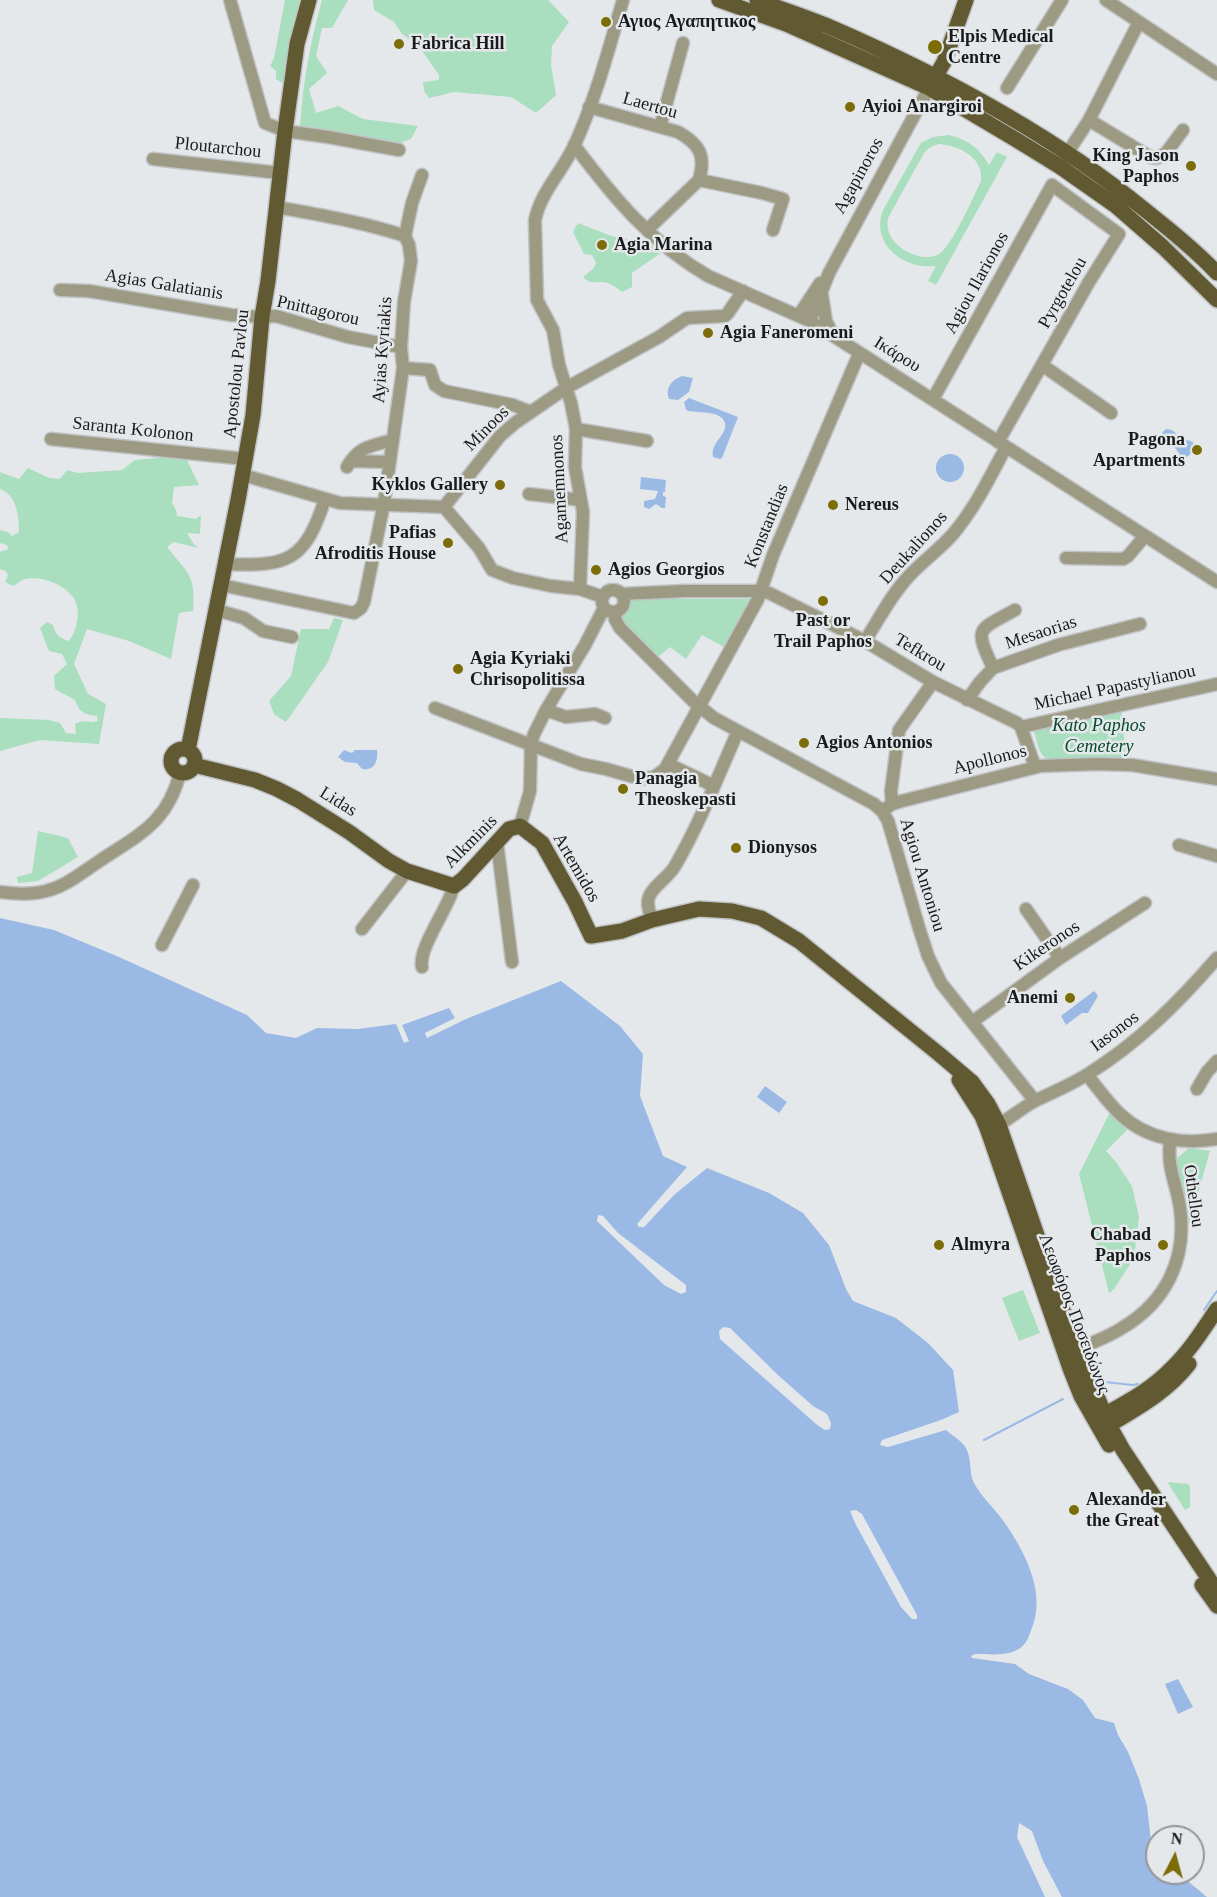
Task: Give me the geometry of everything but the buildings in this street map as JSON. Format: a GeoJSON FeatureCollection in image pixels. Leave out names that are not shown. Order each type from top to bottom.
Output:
{"type":"FeatureCollection","features":[{"type":"Feature","properties":{"kind":"main road","name":"Apostolou Pavlou"},"geometry":{"type":"LineString","coordinates":[[188,750],[253,415],[262,317],[285,131],[297,44],[309,0]]}},
{"type":"Feature","properties":{"kind":"main road"},"geometry":{"type":"LineString","coordinates":[[719,0],[992,107],[1068,152],[1161,223],[1217,273]]}},
{"type":"Feature","properties":{"kind":"main road"},"geometry":{"type":"LineString","coordinates":[[757,0],[830,27],[932,83],[1116,206],[1163,247],[1217,300]]}},
{"type":"Feature","properties":{"kind":"main road","name":"Agapinoros"},"geometry":{"type":"LineString","coordinates":[[932,83],[944,62],[964,0]]}},
{"type":"Feature","properties":{"kind":"main road"},"geometry":{"type":"LineString","coordinates":[[178,750],[188,750],[193,755],[194,765],[189,771],[180,773],[172,767],[171,758],[178,750]]}},
{"type":"Feature","properties":{"kind":"main road","name":"Lidas"},"geometry":{"type":"LineString","coordinates":[[194,765],[255,780],[277,789],[340,826],[407,871],[454,886]]}},
{"type":"Feature","properties":{"kind":"main road","name":"Alkminis"},"geometry":{"type":"LineString","coordinates":[[454,886],[509,829],[520,826]]}},
{"type":"Feature","properties":{"kind":"main road","name":"Artemidos"},"geometry":{"type":"LineString","coordinates":[[520,826],[542,843],[591,936]]}},
{"type":"Feature","properties":{"kind":"main road","name":"Λεωφόρος Ποσειδώνος"},"geometry":{"type":"LineString","coordinates":[[591,936],[699,909],[716,909],[750,915],[767,921],[809,948],[972,1082],[988,1104],[992,1124],[1081,1396],[1123,1450],[1217,1591]]}},
{"type":"Feature","properties":{"kind":"main road","name":"Λεωφόρος Ποσειδώνος"},"geometry":{"type":"LineString","coordinates":[[992,1124],[1077,1349],[1102,1422],[1187,1565],[1217,1606]]}},
{"type":"Feature","properties":{"kind":"main road"},"geometry":{"type":"LineString","coordinates":[[1102,1422],[1172,1369],[1217,1309]]}},
{"type":"Feature","properties":{"kind":"main road"},"geometry":{"type":"LineString","coordinates":[[1102,1422],[1151,1399],[1174,1382],[1217,1324]]}},
{"type":"Feature","properties":{"kind":"street"},"geometry":{"type":"LineString","coordinates":[[230,0],[262,118],[266,123],[285,131],[399,150]]}},
{"type":"Feature","properties":{"kind":"street","name":"Agamemnonos"},"geometry":{"type":"LineString","coordinates":[[580,589],[583,513],[575,467],[576,429],[557,358],[553,330],[537,300],[534,230],[537,209],[574,146],[589,107],[623,0]]}},
{"type":"Feature","properties":{"kind":"street"},"geometry":{"type":"LineString","coordinates":[[1007,88],[1062,0]]}},
{"type":"Feature","properties":{"kind":"street"},"geometry":{"type":"LineString","coordinates":[[1106,0],[1217,74]]}},
{"type":"Feature","properties":{"kind":"street"},"geometry":{"type":"LineString","coordinates":[[1068,152],[1089,120],[1139,22]]}},
{"type":"Feature","properties":{"kind":"street"},"geometry":{"type":"LineString","coordinates":[[660,127],[683,43]]}},
{"type":"Feature","properties":{"kind":"street","name":"Agapinoros"},"geometry":{"type":"LineString","coordinates":[[804,318],[822,294],[829,273],[932,83]]}},
{"type":"Feature","properties":{"kind":"street","name":"Laertou"},"geometry":{"type":"LineString","coordinates":[[589,107],[678,132],[695,144],[702,158],[703,168],[699,180]]}},
{"type":"Feature","properties":{"kind":"street"},"geometry":{"type":"LineString","coordinates":[[1089,120],[1150,157],[1157,158],[1166,153],[1184,130]]}},
{"type":"Feature","properties":{"kind":"street","name":"Ικάρου"},"geometry":{"type":"LineString","coordinates":[[574,146],[613,196],[669,250],[694,268],[804,318],[1217,582]]}},
{"type":"Feature","properties":{"kind":"street","name":"Ploutarchou"},"geometry":{"type":"LineString","coordinates":[[153,159],[280,172]]}},
{"type":"Feature","properties":{"kind":"street","name":"Ayias Kyriakis"},"geometry":{"type":"LineString","coordinates":[[221,585],[354,613],[361,608],[364,602],[384,503],[403,368],[401,347],[404,302],[411,261],[411,252],[405,236],[412,203],[422,175]]}},
{"type":"Feature","properties":{"kind":"street"},"geometry":{"type":"LineString","coordinates":[[647,230],[699,180],[783,199],[773,230]]}},
{"type":"Feature","properties":{"kind":"street","name":"Pyrgotelou"},"geometry":{"type":"LineString","coordinates":[[1002,444],[1042,365],[1119,234],[1052,185]]}},
{"type":"Feature","properties":{"kind":"street","name":"Agiou Ilarionos"},"geometry":{"type":"LineString","coordinates":[[933,399],[1052,185]]}},
{"type":"Feature","properties":{"kind":"street"},"geometry":{"type":"LineString","coordinates":[[276,207],[348,220],[405,236]]}},
{"type":"Feature","properties":{"kind":"street","name":"Agapinoros"},"geometry":{"type":"LineString","coordinates":[[804,318],[819,284],[829,273]]}},
{"type":"Feature","properties":{"kind":"street","name":"Agias Galatianis"},"geometry":{"type":"LineString","coordinates":[[60,290],[89,291],[231,315],[262,317]]}},
{"type":"Feature","properties":{"kind":"street","name":"Minoos"},"geometry":{"type":"LineString","coordinates":[[444,507],[500,436],[531,412],[566,388],[659,337],[687,318],[725,315],[743,291]]}},
{"type":"Feature","properties":{"kind":"street"},"geometry":{"type":"LineString","coordinates":[[822,294],[828,328],[835,337]]}},
{"type":"Feature","properties":{"kind":"street","name":"Pnittagorou"},"geometry":{"type":"LineString","coordinates":[[262,317],[276,316],[348,337],[401,347]]}},
{"type":"Feature","properties":{"kind":"street","name":"Konstandias"},"geometry":{"type":"LineString","coordinates":[[668,764],[695,703],[762,591],[772,555],[860,354]]}},
{"type":"Feature","properties":{"kind":"street"},"geometry":{"type":"LineString","coordinates":[[1042,365],[1112,413]]}},
{"type":"Feature","properties":{"kind":"street"},"geometry":{"type":"LineString","coordinates":[[403,368],[430,370],[435,385],[444,391],[513,405],[531,412]]}},
{"type":"Feature","properties":{"kind":"street"},"geometry":{"type":"LineString","coordinates":[[576,429],[647,441]]}},
{"type":"Feature","properties":{"kind":"street","name":"Saranta Kolonon"},"geometry":{"type":"LineString","coordinates":[[51,440],[244,467],[325,500],[340,503],[444,507]]}},
{"type":"Feature","properties":{"kind":"street"},"geometry":{"type":"LineString","coordinates":[[390,462],[349,464],[354,456],[366,447],[393,440]]}},
{"type":"Feature","properties":{"kind":"street","name":"Deukalionos"},"geometry":{"type":"LineString","coordinates":[[865,641],[890,600],[909,576],[946,541],[962,522],[988,481],[1002,444]]}},
{"type":"Feature","properties":{"kind":"street"},"geometry":{"type":"LineString","coordinates":[[529,494],[581,500]]}},
{"type":"Feature","properties":{"kind":"street"},"geometry":{"type":"LineString","coordinates":[[225,564],[280,562],[291,557],[312,533],[325,500]]}},
{"type":"Feature","properties":{"kind":"street"},"geometry":{"type":"LineString","coordinates":[[444,507],[479,548],[492,570],[513,579],[580,589],[620,611],[624,604],[622,594]]}},
{"type":"Feature","properties":{"kind":"street"},"geometry":{"type":"LineString","coordinates":[[1066,558],[1125,558],[1145,536]]}},
{"type":"Feature","properties":{"kind":"street"},"geometry":{"type":"LineString","coordinates":[[531,744],[546,710],[608,605],[610,591],[622,594],[762,591]]}},
{"type":"Feature","properties":{"kind":"street","name":"Tefkrou"},"geometry":{"type":"LineString","coordinates":[[762,591],[865,641],[933,682],[1021,727]]}},
{"type":"Feature","properties":{"kind":"street","name":"Agiou Antoniou"},"geometry":{"type":"LineString","coordinates":[[608,605],[620,628],[695,703],[738,731],[874,804],[887,807],[892,833],[928,956],[942,983],[1035,1101]]}},
{"type":"Feature","properties":{"kind":"street"},"geometry":{"type":"LineString","coordinates":[[216,610],[244,618],[263,631],[292,637]]}},
{"type":"Feature","properties":{"kind":"street"},"geometry":{"type":"LineString","coordinates":[[993,668],[981,642],[982,631],[986,626],[1014,610]]}},
{"type":"Feature","properties":{"kind":"street","name":"Mesaorias"},"geometry":{"type":"LineString","coordinates":[[967,700],[993,668],[1058,645],[1140,624]]}},
{"type":"Feature","properties":{"kind":"street"},"geometry":{"type":"LineString","coordinates":[[887,807],[899,730],[933,682]]}},
{"type":"Feature","properties":{"kind":"street","name":"Michael Papastylianou"},"geometry":{"type":"LineString","coordinates":[[1021,727],[1217,684]]}},
{"type":"Feature","properties":{"kind":"street"},"geometry":{"type":"LineString","coordinates":[[435,708],[581,764],[640,779],[654,777],[668,764],[714,786]]}},
{"type":"Feature","properties":{"kind":"street"},"geometry":{"type":"LineString","coordinates":[[546,710],[566,717],[595,714],[605,718]]}},
{"type":"Feature","properties":{"kind":"street"},"geometry":{"type":"LineString","coordinates":[[1021,727],[1035,767]]}},
{"type":"Feature","properties":{"kind":"street"},"geometry":{"type":"LineString","coordinates":[[652,920],[649,896],[676,865],[697,824],[738,731]]}},
{"type":"Feature","properties":{"kind":"street","name":"Alkminis"},"geometry":{"type":"LineString","coordinates":[[520,826],[530,791],[531,744]]}},
{"type":"Feature","properties":{"kind":"street","name":"Apollonos"},"geometry":{"type":"LineString","coordinates":[[887,807],[1035,767],[1089,764],[1132,765],[1217,779]]}},
{"type":"Feature","properties":{"kind":"street"},"geometry":{"type":"LineString","coordinates":[[0,892],[46,891],[70,881],[152,825],[170,802],[180,773]]}},
{"type":"Feature","properties":{"kind":"street"},"geometry":{"type":"LineString","coordinates":[[497,842],[512,962]]}},
{"type":"Feature","properties":{"kind":"street"},"geometry":{"type":"LineString","coordinates":[[1179,845],[1217,856]]}},
{"type":"Feature","properties":{"kind":"street"},"geometry":{"type":"LineString","coordinates":[[362,929],[407,871]]}},
{"type":"Feature","properties":{"kind":"street"},"geometry":{"type":"LineString","coordinates":[[162,945],[193,885]]}},
{"type":"Feature","properties":{"kind":"street","name":"Alkminis"},"geometry":{"type":"LineString","coordinates":[[422,967],[422,953],[451,899],[454,886]]}},
{"type":"Feature","properties":{"kind":"street","name":"Kikeronos"},"geometry":{"type":"LineString","coordinates":[[972,1022],[1060,958],[1145,903]]}},
{"type":"Feature","properties":{"kind":"street"},"geometry":{"type":"LineString","coordinates":[[1026,909],[1060,958]]}},
{"type":"Feature","properties":{"kind":"street","name":"Iasonos"},"geometry":{"type":"LineString","coordinates":[[992,1124],[1087,1075],[1123,1050],[1156,1023],[1217,958]]}},
{"type":"Feature","properties":{"kind":"street"},"geometry":{"type":"LineString","coordinates":[[1197,1089],[1217,1061]]}},
{"type":"Feature","properties":{"kind":"street"},"geometry":{"type":"LineString","coordinates":[[1087,1075],[1118,1113],[1141,1129],[1170,1140],[1201,1142],[1217,1139]]}},
{"type":"Feature","properties":{"kind":"street","name":"Othellou"},"geometry":{"type":"LineString","coordinates":[[1077,1349],[1122,1328],[1139,1317],[1154,1304],[1168,1283],[1179,1253],[1182,1232],[1180,1207],[1169,1160],[1170,1140]]}},
{"type":"Feature","properties":{"kind":"green space"},"geometry":{"type":"Polygon","coordinates":[[[285,0],[300,0],[288,50],[286,85],[276,79],[276,71],[270,66],[274,58],[285,0]]]}},
{"type":"Feature","properties":{"kind":"green space"},"geometry":{"type":"Polygon","coordinates":[[[322,0],[348,0],[332,28],[322,28],[316,56],[327,73],[309,89],[316,113],[338,106],[363,119],[418,126],[411,139],[397,144],[300,127],[308,63],[322,0]]]}},
{"type":"Feature","properties":{"kind":"green space","name":"Fabrica Hill"},"geometry":{"type":"Polygon","coordinates":[[[373,0],[548,0],[569,22],[552,46],[551,65],[556,95],[536,113],[511,97],[454,92],[429,98],[424,91],[423,82],[439,80],[439,75],[418,45],[402,34],[394,22],[374,10],[373,0]]]}},
{"type":"Feature","properties":{"kind":"green space"},"geometry":{"type":"Polygon","coordinates":[[[948,135],[962,139],[982,154],[989,165],[997,152],[1007,157],[936,285],[928,281],[936,266],[912,264],[893,252],[881,234],[880,222],[883,210],[921,143],[933,137],[948,135]],[[938,144],[924,153],[888,218],[888,230],[894,241],[914,255],[934,256],[944,249],[962,220],[981,181],[981,173],[974,159],[961,150],[938,144]]]}},
{"type":"Feature","properties":{"kind":"green space"},"geometry":{"type":"Polygon","coordinates":[[[578,223],[614,237],[647,242],[661,253],[632,273],[632,287],[622,292],[608,283],[590,282],[583,277],[594,268],[596,263],[592,255],[584,254],[573,232],[578,223]]]}},
{"type":"Feature","properties":{"kind":"green space"},"geometry":{"type":"Polygon","coordinates":[[[167,457],[187,460],[199,485],[174,487],[172,503],[177,516],[196,519],[201,515],[200,534],[187,533],[198,548],[174,542],[167,547],[189,576],[194,599],[193,611],[179,613],[171,659],[129,641],[87,629],[74,664],[88,694],[106,704],[99,744],[40,740],[0,751],[0,718],[49,720],[60,723],[66,733],[76,734],[75,724],[82,721],[98,721],[97,716],[83,712],[75,700],[55,689],[54,676],[67,664],[62,654],[49,651],[40,628],[47,622],[53,625],[58,636],[69,641],[74,632],[78,614],[73,597],[64,588],[45,580],[25,579],[13,586],[5,582],[8,575],[6,571],[0,569],[0,552],[8,549],[7,545],[0,543],[0,530],[12,536],[19,532],[19,526],[13,501],[6,492],[0,489],[0,472],[19,479],[28,468],[49,478],[60,479],[67,470],[78,473],[122,470],[135,460],[167,457]]]}},
{"type":"Feature","properties":{"kind":"green space"},"geometry":{"type":"Polygon","coordinates":[[[631,599],[750,599],[728,649],[702,635],[686,659],[670,647],[658,657],[619,621],[631,599]]]}},
{"type":"Feature","properties":{"kind":"green space"},"geometry":{"type":"Polygon","coordinates":[[[334,618],[343,620],[328,662],[286,722],[274,714],[269,701],[291,676],[301,629],[329,629],[334,618]]]}},
{"type":"Feature","properties":{"kind":"green space","name":"Kato Paphos Cemetery"},"geometry":{"type":"Polygon","coordinates":[[[1121,707],[1126,759],[1052,762],[1041,753],[1033,728],[1121,707]]]}},
{"type":"Feature","properties":{"kind":"green space"},"geometry":{"type":"Polygon","coordinates":[[[38,831],[68,838],[78,857],[38,881],[18,883],[17,877],[32,873],[38,831]]]}},
{"type":"Feature","properties":{"kind":"green space"},"geometry":{"type":"Polygon","coordinates":[[[1110,1112],[1127,1130],[1106,1151],[1132,1186],[1139,1217],[1134,1258],[1109,1293],[1079,1174],[1110,1112]]]}},
{"type":"Feature","properties":{"kind":"green space"},"geometry":{"type":"Polygon","coordinates":[[[1189,1148],[1210,1151],[1189,1225],[1176,1159],[1189,1148]]]}},
{"type":"Feature","properties":{"kind":"green space"},"geometry":{"type":"Polygon","coordinates":[[[1023,1290],[1040,1333],[1019,1341],[1002,1298],[1023,1290]]]}},
{"type":"Feature","properties":{"kind":"green space"},"geometry":{"type":"Polygon","coordinates":[[[1169,1482],[1188,1484],[1190,1507],[1185,1510],[1169,1482]]]}},
{"type":"Feature","properties":{"kind":"water"},"geometry":{"type":"Polygon","coordinates":[[[682,376],[693,378],[689,392],[678,400],[669,399],[670,384],[682,376]]]}},
{"type":"Feature","properties":{"kind":"water"},"geometry":{"type":"Polygon","coordinates":[[[689,398],[738,417],[722,458],[713,457],[713,452],[724,431],[723,419],[714,414],[686,410],[684,402],[689,398]]]}},
{"type":"Feature","properties":{"kind":"water"},"geometry":{"type":"Polygon","coordinates":[[[1166,429],[1193,442],[1193,450],[1189,455],[1182,457],[1172,444],[1162,439],[1162,433],[1166,429]]]}},
{"type":"Feature","properties":{"kind":"water"},"geometry":{"type":"Polygon","coordinates":[[[950,454],[960,458],[964,468],[960,478],[950,482],[940,478],[936,468],[940,458],[950,454]]]}},
{"type":"Feature","properties":{"kind":"water"},"geometry":{"type":"Polygon","coordinates":[[[641,477],[666,480],[665,492],[663,492],[663,496],[666,497],[665,508],[656,504],[649,509],[644,507],[644,501],[655,499],[658,491],[640,489],[641,477]]]}},
{"type":"Feature","properties":{"kind":"water"},"geometry":{"type":"Polygon","coordinates":[[[344,750],[352,753],[355,750],[377,750],[377,758],[373,767],[362,769],[357,763],[345,762],[338,757],[344,750]]]}},
{"type":"Feature","properties":{"kind":"water"},"geometry":{"type":"Polygon","coordinates":[[[0,918],[54,930],[119,957],[247,1015],[266,1033],[296,1038],[317,1028],[358,1029],[396,1024],[404,1043],[409,1041],[402,1025],[449,1008],[455,1018],[425,1033],[427,1038],[466,1019],[561,981],[620,1026],[643,1054],[640,1096],[663,1156],[687,1167],[637,1224],[639,1227],[644,1227],[674,1195],[707,1168],[769,1193],[803,1213],[829,1245],[853,1301],[896,1318],[928,1343],[953,1370],[959,1412],[882,1440],[880,1445],[888,1447],[946,1430],[966,1448],[974,1483],[1002,1519],[1024,1555],[1034,1583],[1036,1597],[1036,1611],[1027,1640],[1016,1651],[1010,1653],[971,1656],[1015,1664],[1029,1674],[1068,1689],[1083,1700],[1095,1718],[1114,1723],[1139,1779],[1147,1806],[1149,1825],[1145,1825],[1145,1885],[1192,1885],[1207,1897],[0,1897],[0,918]]]}},
{"type":"Feature","properties":{"kind":"water"},"geometry":{"type":"Polygon","coordinates":[[[1094,991],[1098,996],[1088,1013],[1082,1013],[1066,1025],[1061,1016],[1094,991]]]}},
{"type":"Feature","properties":{"kind":"water"},"geometry":{"type":"Polygon","coordinates":[[[765,1086],[787,1102],[779,1113],[757,1097],[765,1086]]]}},
{"type":"Feature","properties":{"kind":"water"},"geometry":{"type":"Polygon","coordinates":[[[1178,1679],[1193,1707],[1178,1714],[1165,1684],[1178,1679]]]}},
{"type":"Feature","properties":{"kind":"pier"},"geometry":{"type":"Polygon","coordinates":[[[598,1215],[603,1216],[618,1233],[686,1285],[686,1292],[681,1294],[664,1285],[597,1221],[598,1215]]]}},
{"type":"Feature","properties":{"kind":"pier"},"geometry":{"type":"Polygon","coordinates":[[[723,1327],[730,1328],[779,1376],[813,1406],[827,1414],[831,1423],[830,1429],[825,1430],[816,1424],[720,1339],[719,1331],[723,1327]]]}},
{"type":"Feature","properties":{"kind":"pier"},"geometry":{"type":"Polygon","coordinates":[[[856,1510],[862,1514],[917,1615],[917,1619],[912,1619],[901,1607],[856,1525],[850,1511],[856,1510]]]}},
{"type":"Feature","properties":{"kind":"pier"},"geometry":{"type":"Polygon","coordinates":[[[1019,1823],[1032,1831],[1043,1861],[1062,1897],[1045,1897],[1017,1837],[1019,1823]]]}},
{"type":"Feature","properties":{"kind":"waterway"},"geometry":{"type":"LineString","coordinates":[[1204,1310],[1217,1291]]}},
{"type":"Feature","properties":{"kind":"waterway"},"geometry":{"type":"LineString","coordinates":[[1105,1382],[1138,1384]]}},
{"type":"Feature","properties":{"kind":"waterway"},"geometry":{"type":"LineString","coordinates":[[984,1440],[1063,1399]]}},
{"type":"Feature","properties":{"kind":"place","name":"Αγιος Αγαπητικος"},"geometry":{"type":"Point","coordinates":[606,22]}},
{"type":"Feature","properties":{"kind":"place","name":"Fabrica Hill"},"geometry":{"type":"Point","coordinates":[399,44]}},
{"type":"Feature","properties":{"kind":"place","name":"Elpis Medical Centre"},"geometry":{"type":"Point","coordinates":[935,47]}},
{"type":"Feature","properties":{"kind":"place","name":"Ayioi Anargiroi"},"geometry":{"type":"Point","coordinates":[850,107]}},
{"type":"Feature","properties":{"kind":"place","name":"King Jason Paphos"},"geometry":{"type":"Point","coordinates":[1191,166]}},
{"type":"Feature","properties":{"kind":"place","name":"Agia Marina"},"geometry":{"type":"Point","coordinates":[602,245]}},
{"type":"Feature","properties":{"kind":"place","name":"Agia Faneromeni"},"geometry":{"type":"Point","coordinates":[708,333]}},
{"type":"Feature","properties":{"kind":"place","name":"Pagona Apartments"},"geometry":{"type":"Point","coordinates":[1197,450]}},
{"type":"Feature","properties":{"kind":"place","name":"Kyklos Gallery"},"geometry":{"type":"Point","coordinates":[500,485]}},
{"type":"Feature","properties":{"kind":"place","name":"Nereus"},"geometry":{"type":"Point","coordinates":[833,505]}},
{"type":"Feature","properties":{"kind":"place","name":"Pafias Afroditis House"},"geometry":{"type":"Point","coordinates":[448,543]}},
{"type":"Feature","properties":{"kind":"place","name":"Agios Georgios"},"geometry":{"type":"Point","coordinates":[596,570]}},
{"type":"Feature","properties":{"kind":"place","name":"Past or Trail Paphos"},"geometry":{"type":"Point","coordinates":[823,601]}},
{"type":"Feature","properties":{"kind":"place","name":"Agia Kyriaki Chrisopolitissa"},"geometry":{"type":"Point","coordinates":[458,669]}},
{"type":"Feature","properties":{"kind":"place","name":"Agios Antonios"},"geometry":{"type":"Point","coordinates":[804,743]}},
{"type":"Feature","properties":{"kind":"place","name":"Panagia Theoskepasti"},"geometry":{"type":"Point","coordinates":[623,789]}},
{"type":"Feature","properties":{"kind":"place","name":"Dionysos"},"geometry":{"type":"Point","coordinates":[736,848]}},
{"type":"Feature","properties":{"kind":"place","name":"Anemi"},"geometry":{"type":"Point","coordinates":[1070,998]}},
{"type":"Feature","properties":{"kind":"place","name":"Almyra"},"geometry":{"type":"Point","coordinates":[939,1245]}},
{"type":"Feature","properties":{"kind":"place","name":"Chabad Paphos"},"geometry":{"type":"Point","coordinates":[1163,1245]}},
{"type":"Feature","properties":{"kind":"place","name":"Alexander the Great"},"geometry":{"type":"Point","coordinates":[1074,1510]}}]}
